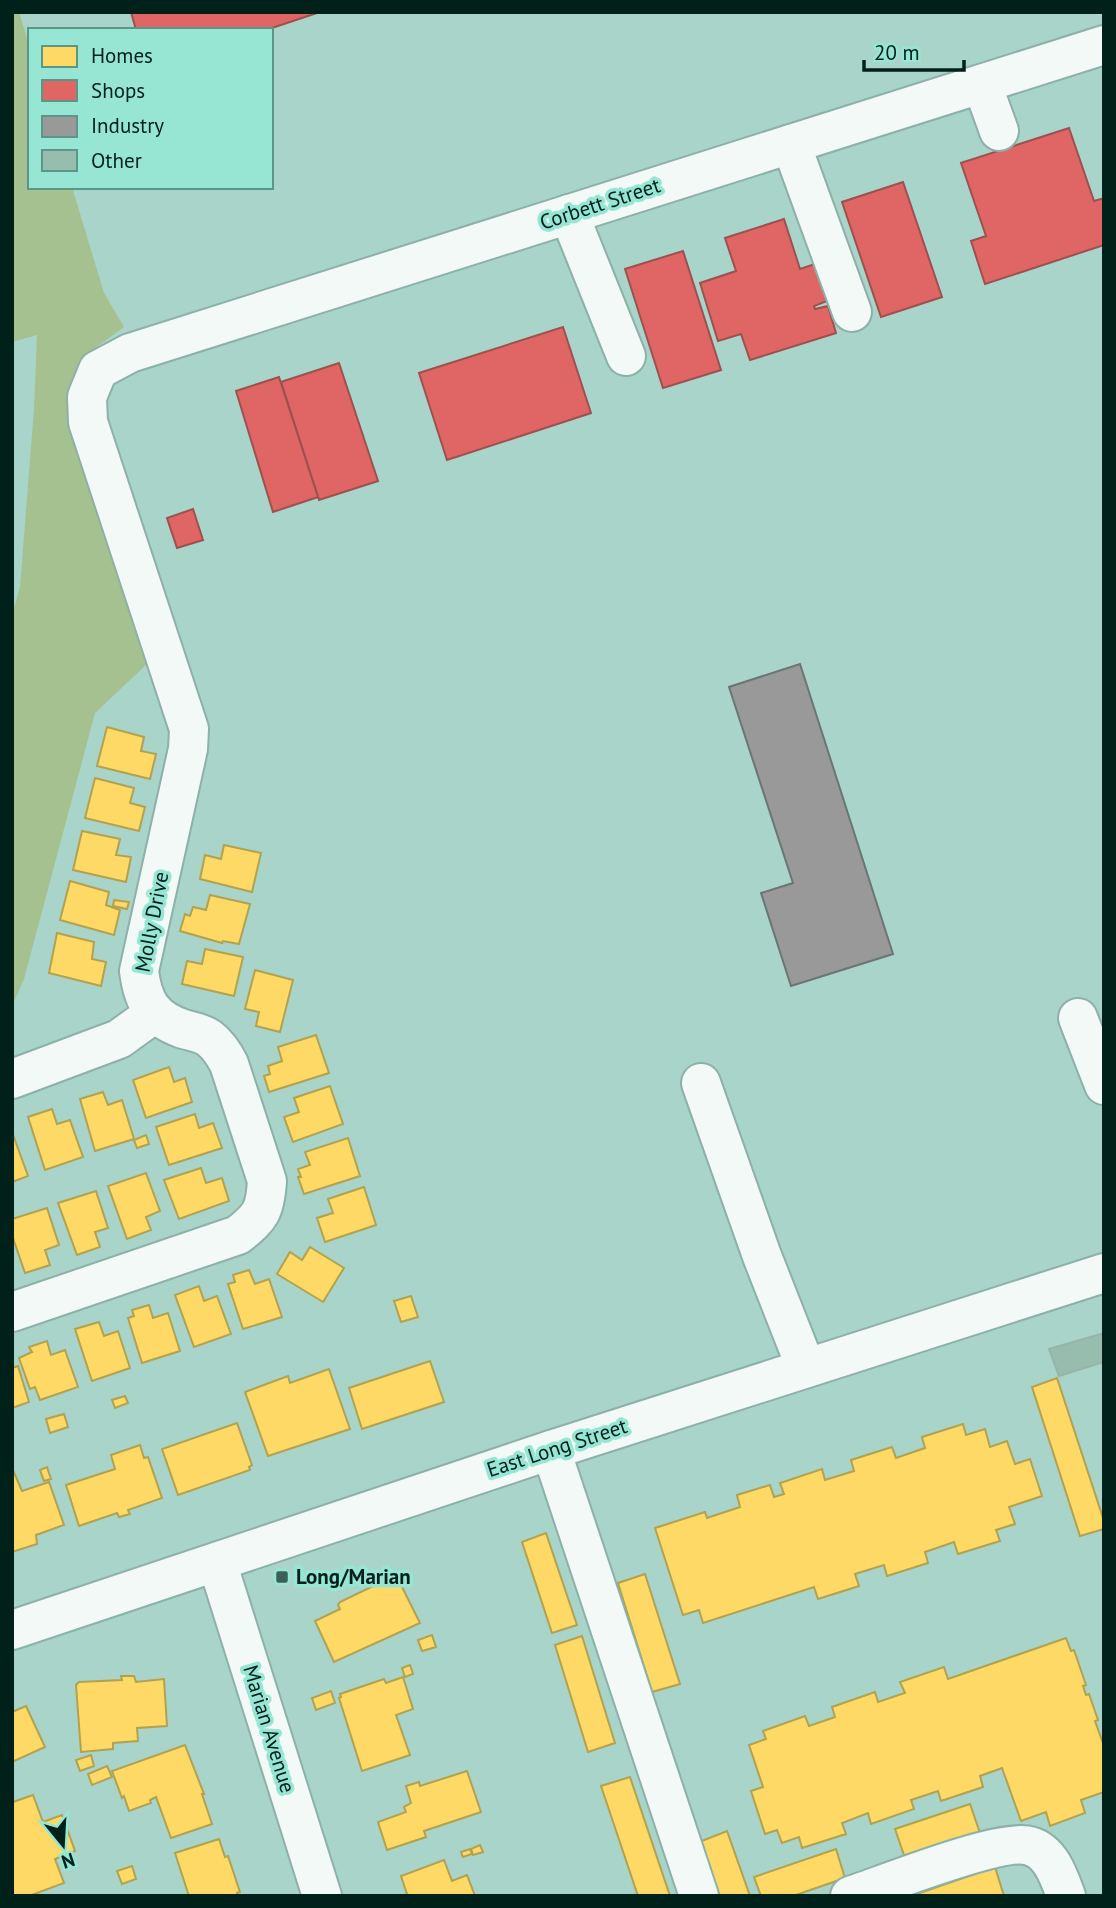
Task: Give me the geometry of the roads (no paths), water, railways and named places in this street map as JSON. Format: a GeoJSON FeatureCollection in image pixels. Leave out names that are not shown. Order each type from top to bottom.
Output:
{"type":"FeatureCollection","features":[{"type":"Feature","properties":{"kind":"street","name":"Corbett Street"},"geometry":{"type":"LineString","coordinates":[[99,370],[130,353],[1104,45]]}},
{"type":"Feature","properties":{"kind":"street"},"geometry":{"type":"LineString","coordinates":[[982,84],[999,131]]}},
{"type":"Feature","properties":{"kind":"street"},"geometry":{"type":"LineString","coordinates":[[791,144],[852,312]]}},
{"type":"Feature","properties":{"kind":"street"},"geometry":{"type":"LineString","coordinates":[[569,214],[626,356]]}},
{"type":"Feature","properties":{"kind":"street","name":"Molly Drive"},"geometry":{"type":"LineString","coordinates":[[99,370],[87,397],[88,422],[189,729],[188,749],[139,971],[142,992],[155,1013]]}},
{"type":"Feature","properties":{"kind":"street"},"geometry":{"type":"LineString","coordinates":[[12,1079],[119,1040],[155,1013],[172,1025],[208,1037],[222,1051],[229,1064],[267,1181],[266,1201],[257,1220],[238,1235],[12,1312]]}},
{"type":"Feature","properties":{"kind":"street"},"geometry":{"type":"LineString","coordinates":[[1078,1018],[1104,1085]]}},
{"type":"Feature","properties":{"kind":"street"},"geometry":{"type":"LineString","coordinates":[[701,1083],[762,1256],[806,1368]]}},
{"type":"Feature","properties":{"kind":"street","name":"East Long Street"},"geometry":{"type":"LineString","coordinates":[[12,1630],[551,1450],[1104,1273]]}},
{"type":"Feature","properties":{"kind":"street"},"geometry":{"type":"LineString","coordinates":[[551,1450],[699,1896]]}},
{"type":"Feature","properties":{"kind":"street","name":"Marian Avenue"},"geometry":{"type":"LineString","coordinates":[[217,1562],[322,1896]]}},
{"type":"Feature","properties":{"kind":"street"},"geometry":{"type":"LineString","coordinates":[[850,1896],[978,1852],[1008,1845],[1029,1846],[1047,1856],[1066,1896]]}},
{"type":"Feature","properties":{"kind":"place","name":"Long/Marian"},"geometry":{"type":"Point","coordinates":[282,1577]}}]}
